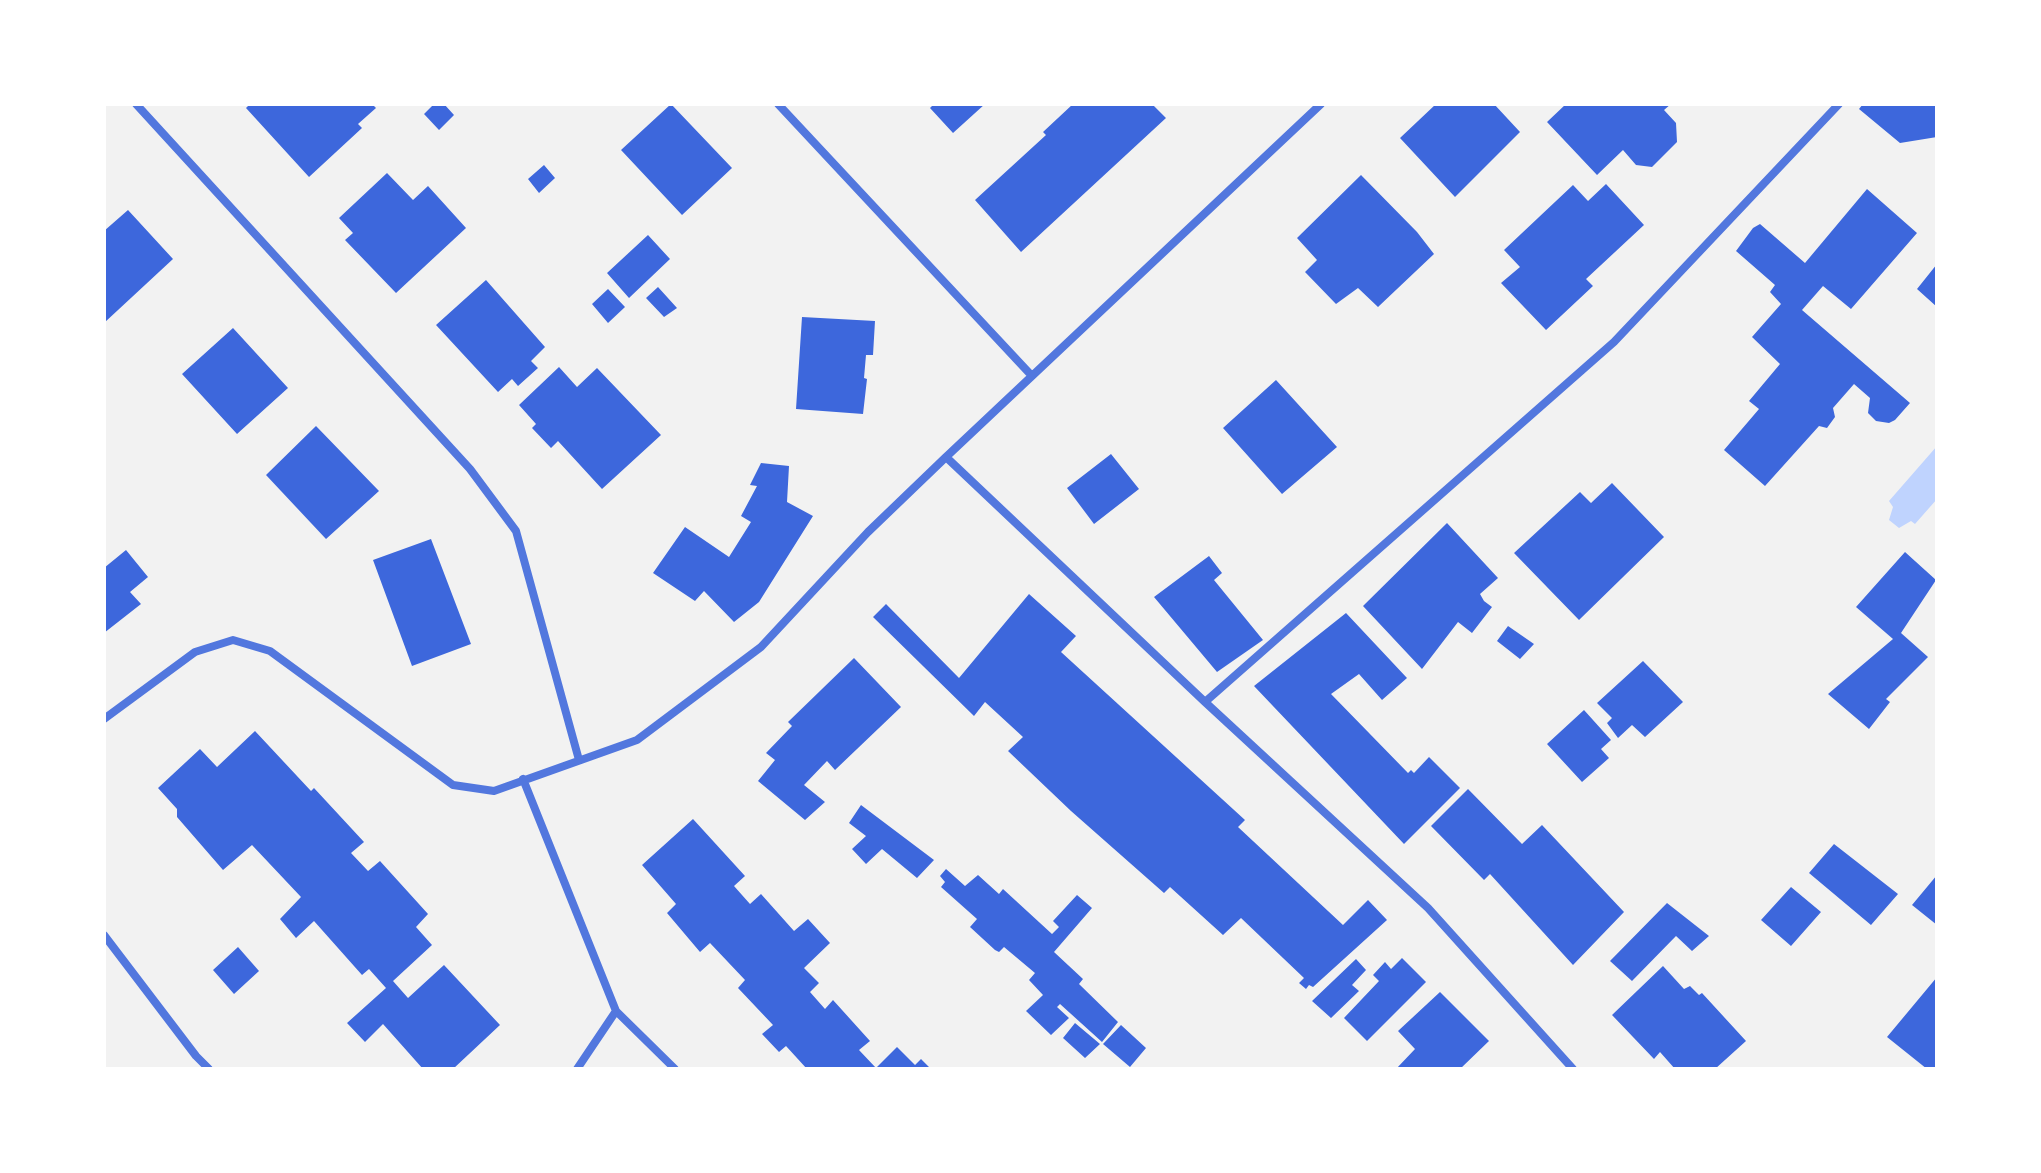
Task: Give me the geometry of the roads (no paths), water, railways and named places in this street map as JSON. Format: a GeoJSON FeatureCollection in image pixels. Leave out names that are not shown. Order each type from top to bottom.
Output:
{"type":"FeatureCollection","features":[{"type":"Feature","properties":{"kind":"street"},"geometry":{"type":"LineString","coordinates":[[136,104],[470,469],[516,531],[579,760]]}},
{"type":"Feature","properties":{"kind":"street"},"geometry":{"type":"LineString","coordinates":[[778,104],[1032,376]]}},
{"type":"Feature","properties":{"kind":"street"},"geometry":{"type":"LineString","coordinates":[[104,719],[195,652],[233,640],[270,651],[453,785],[494,791],[637,740],[761,647],[868,532],[1321,104]]}},
{"type":"Feature","properties":{"kind":"street"},"geometry":{"type":"LineString","coordinates":[[1205,702],[1614,342],[1839,104]]}},
{"type":"Feature","properties":{"kind":"street"},"geometry":{"type":"LineString","coordinates":[[946,457],[1428,908],[1573,1069]]}},
{"type":"Feature","properties":{"kind":"street"},"geometry":{"type":"LineString","coordinates":[[523,779],[616,1011],[675,1069]]}},
{"type":"Feature","properties":{"kind":"street"},"geometry":{"type":"LineString","coordinates":[[104,935],[209,1069]]}},
{"type":"Feature","properties":{"kind":"street"},"geometry":{"type":"LineString","coordinates":[[577,1069],[616,1011]]}},
{"type":"Feature","properties":{"kind":"water"},"geometry":{"type":"Polygon","coordinates":[[[1937,446],[1937,499],[1915,524],[1911,521],[1899,528],[1889,520],[1893,507],[1889,501],[1937,446]]]}}]}
